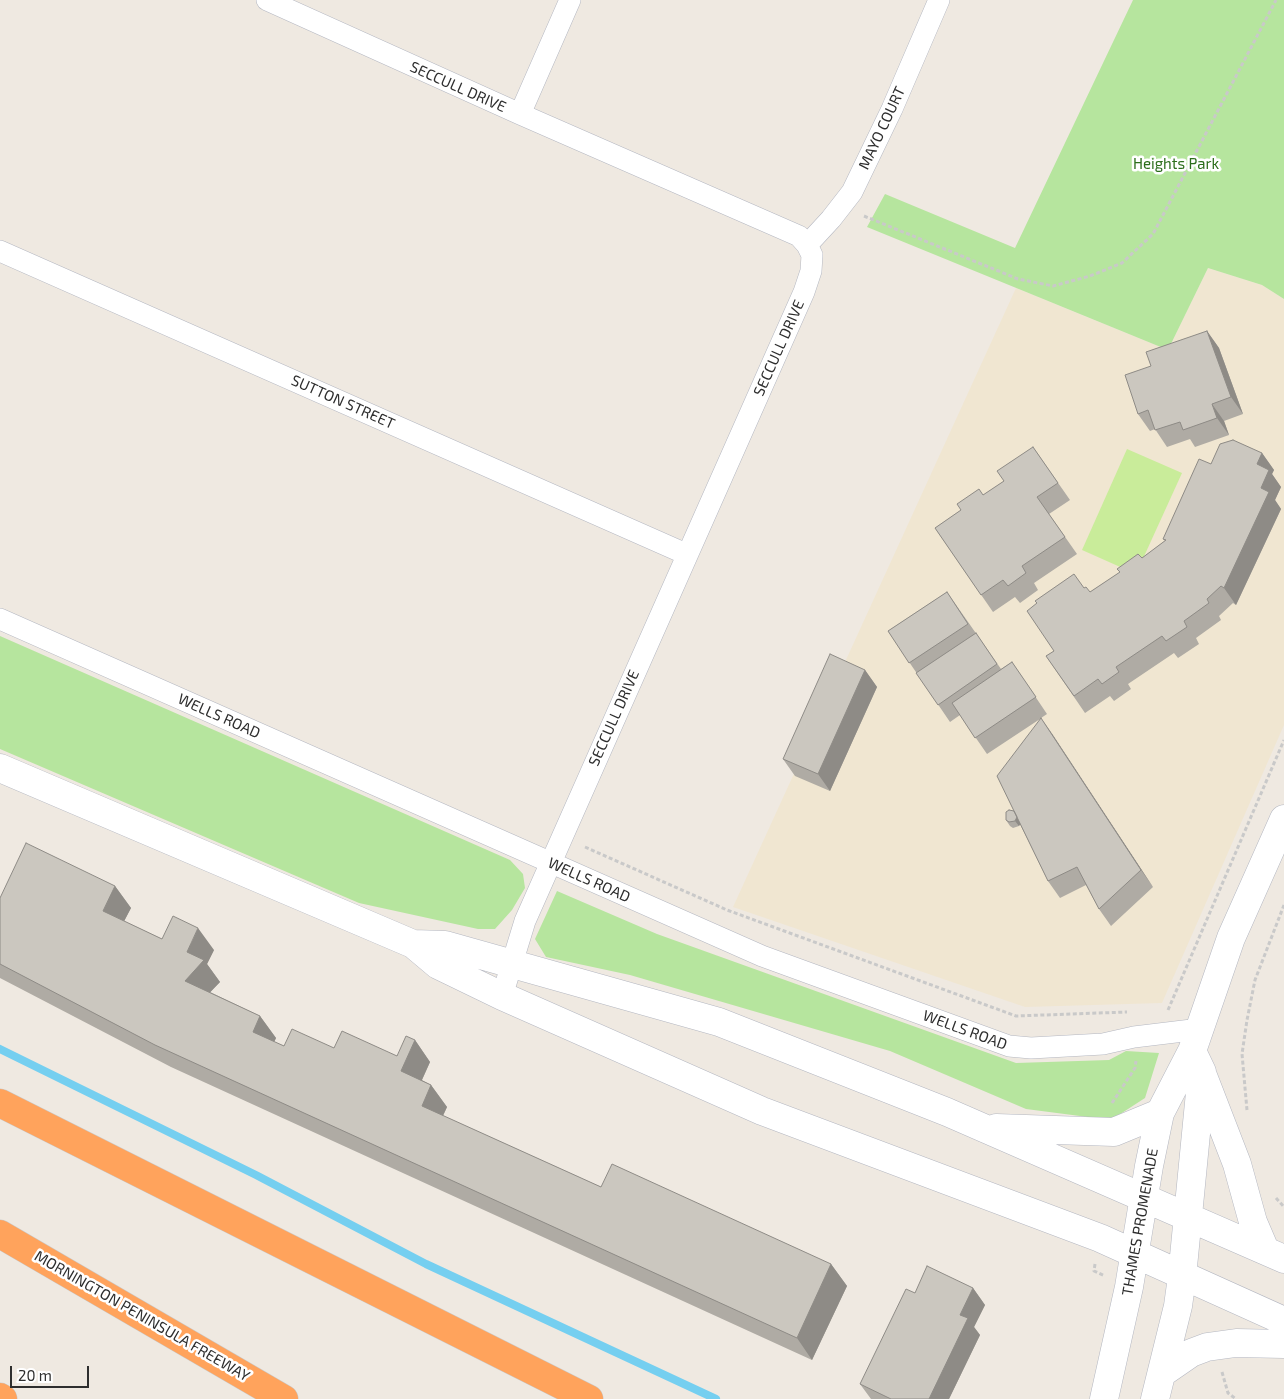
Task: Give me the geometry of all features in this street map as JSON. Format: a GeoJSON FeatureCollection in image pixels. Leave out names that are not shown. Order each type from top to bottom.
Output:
{"type":"FeatureCollection","features":[{"type":"Feature","properties":{"kind":"highway"},"geometry":{"type":"LineString","coordinates":[[0,1103],[590,1399]]}},
{"type":"Feature","properties":{"kind":"highway","name":"MORNINGTON PENINSULA FREEWAY"},"geometry":{"type":"LineString","coordinates":[[0,1234],[284,1399]]}},
{"type":"Feature","properties":{"kind":"main road"},"geometry":{"type":"LineString","coordinates":[[0,768],[413,944],[438,965],[502,996],[762,1111],[1033,1211],[1284,1321]]}},
{"type":"Feature","properties":{"kind":"main road","name":"THAMES PROMENADE"},"geometry":{"type":"LineString","coordinates":[[1156,1399],[1182,1277],[1198,1051],[1231,938],[1284,819]]}},
{"type":"Feature","properties":{"kind":"main road"},"geometry":{"type":"LineString","coordinates":[[413,944],[445,945],[719,1022],[982,1128],[1274,1255]]}},
{"type":"Feature","properties":{"kind":"main road"},"geometry":{"type":"LineString","coordinates":[[1198,1051],[1240,1173],[1253,1222],[1274,1255]]}},
{"type":"Feature","properties":{"kind":"main road","name":"THAMES PROMENADE"},"geometry":{"type":"LineString","coordinates":[[1104,1399],[1112,1371],[1135,1255],[1143,1198],[1160,1113],[1198,1051]]}},
{"type":"Feature","properties":{"kind":"main road"},"geometry":{"type":"LineString","coordinates":[[982,1128],[1114,1132],[1160,1113]]}},
{"type":"Feature","properties":{"kind":"main road"},"geometry":{"type":"LineString","coordinates":[[1162,1373],[1191,1353],[1207,1347],[1236,1343],[1284,1344]]}},
{"type":"Feature","properties":{"kind":"street","name":"SECCULL DRIVE"},"geometry":{"type":"LineString","coordinates":[[267,0],[520,114],[799,236],[807,245],[812,255],[811,271],[804,292],[686,554],[525,921],[502,996]]}},
{"type":"Feature","properties":{"kind":"street"},"geometry":{"type":"LineString","coordinates":[[520,114],[570,0]]}},
{"type":"Feature","properties":{"kind":"street","name":"MAYO COURT"},"geometry":{"type":"LineString","coordinates":[[807,245],[852,192],[892,109],[939,0]]}},
{"type":"Feature","properties":{"kind":"street","name":"SUTTON STREET"},"geometry":{"type":"LineString","coordinates":[[0,250],[686,554]]}},
{"type":"Feature","properties":{"kind":"street","name":"WELLS ROAD"},"geometry":{"type":"LineString","coordinates":[[0,620],[762,956],[1015,1047],[1104,1044],[1140,1036],[1198,1051]]}},
{"type":"Feature","properties":{"kind":"path"},"geometry":{"type":"LineString","coordinates":[[831,219],[866,216],[1018,279],[1053,286],[1090,276],[1122,263],[1153,234],[1276,0]]}},
{"type":"Feature","properties":{"kind":"path"},"geometry":{"type":"LineString","coordinates":[[1114,1132],[1110,1106],[1121,1085],[1134,1068],[1147,1012],[1167,1011],[1284,740]]}},
{"type":"Feature","properties":{"kind":"path"},"geometry":{"type":"LineString","coordinates":[[585,848],[727,910],[1016,1016],[1128,1012]]}},
{"type":"Feature","properties":{"kind":"path"},"geometry":{"type":"LineString","coordinates":[[1242,1054],[1255,980],[1284,905]]}},
{"type":"Feature","properties":{"kind":"shaded area"},"geometry":{"type":"Polygon","coordinates":[[[1208,268],[1262,285],[1284,299],[1284,725],[1162,1003],[1025,1007],[733,907],[1016,288],[1168,350],[1208,268]]]}},
{"type":"Feature","properties":{"kind":"green space","name":"Heights Park"},"geometry":{"type":"Polygon","coordinates":[[[1133,0],[1284,0],[1284,299],[1262,285],[1208,268],[1168,350],[867,227],[885,194],[1015,248],[1133,0]]]}},
{"type":"Feature","properties":{"kind":"green space"},"geometry":{"type":"Polygon","coordinates":[[[1127,449],[1182,473],[1136,574],[1082,550],[1127,449]]]}},
{"type":"Feature","properties":{"kind":"green space"},"geometry":{"type":"Polygon","coordinates":[[[0,636],[510,860],[523,874],[525,888],[512,910],[495,929],[478,929],[359,903],[0,749],[0,636]]]}},
{"type":"Feature","properties":{"kind":"green space"},"geometry":{"type":"Polygon","coordinates":[[[557,891],[657,934],[1016,1063],[1109,1060],[1126,1051],[1159,1053],[1145,1098],[1111,1120],[1026,1109],[890,1051],[630,975],[546,957],[535,939],[557,891]]]}},
{"type":"Feature","properties":{"kind":"building"},"geometry":{"type":"Polygon","coordinates":[[[1207,331],[1231,397],[1212,404],[1217,418],[1183,430],[1180,422],[1155,430],[1148,410],[1138,414],[1125,375],[1151,366],[1146,352],[1207,331]]]}},
{"type":"Feature","properties":{"kind":"building"},"geometry":{"type":"Polygon","coordinates":[[[1233,440],[1262,453],[1257,464],[1269,470],[1261,488],[1269,492],[1224,588],[1221,586],[1207,599],[1209,603],[1184,621],[1187,627],[1166,641],[1162,636],[1116,667],[1119,672],[1102,684],[1098,679],[1074,696],[1046,656],[1054,651],[1027,611],[1037,603],[1035,601],[1074,574],[1084,588],[1086,587],[1090,592],[1120,572],[1117,569],[1138,554],[1142,558],[1166,540],[1163,539],[1199,459],[1211,464],[1220,444],[1233,440]]]}},
{"type":"Feature","properties":{"kind":"building"},"geometry":{"type":"Polygon","coordinates":[[[1033,447],[1058,483],[1037,497],[1065,537],[1022,566],[1026,573],[1008,586],[1003,580],[981,595],[935,528],[961,510],[957,504],[979,489],[983,495],[1004,481],[997,471],[1033,447]]]}},
{"type":"Feature","properties":{"kind":"building"},"geometry":{"type":"Polygon","coordinates":[[[947,592],[968,624],[909,663],[888,631],[947,592]]]}},
{"type":"Feature","properties":{"kind":"building"},"geometry":{"type":"Polygon","coordinates":[[[976,633],[997,664],[938,705],[916,673],[976,633]]]}},
{"type":"Feature","properties":{"kind":"building"},"geometry":{"type":"Polygon","coordinates":[[[830,654],[865,670],[818,774],[783,759],[830,654]]]}},
{"type":"Feature","properties":{"kind":"building"},"geometry":{"type":"Polygon","coordinates":[[[1012,662],[1036,697],[975,738],[952,703],[1012,662]]]}},
{"type":"Feature","properties":{"kind":"building"},"geometry":{"type":"Polygon","coordinates":[[[1041,718],[1141,870],[1099,909],[1077,867],[1048,881],[997,776],[1041,718]]]}},
{"type":"Feature","properties":{"kind":"building"},"geometry":{"type":"Polygon","coordinates":[[[1009,810],[1014,811],[1017,817],[1015,821],[1009,822],[1006,820],[1006,812],[1009,810]]]}},
{"type":"Feature","properties":{"kind":"building"},"geometry":{"type":"Polygon","coordinates":[[[26,843],[115,886],[103,911],[162,939],[173,916],[198,928],[187,952],[204,960],[185,981],[260,1016],[253,1032],[284,1046],[292,1029],[334,1048],[342,1031],[397,1056],[406,1036],[415,1040],[401,1071],[431,1085],[422,1106],[601,1187],[612,1164],[831,1264],[797,1338],[155,1045],[0,964],[0,898],[26,843]]]}},
{"type":"Feature","properties":{"kind":"building"},"geometry":{"type":"Polygon","coordinates":[[[927,1266],[973,1288],[960,1315],[968,1318],[929,1399],[891,1399],[860,1384],[906,1289],[915,1293],[927,1266]]]}},
{"type":"Feature","properties":{"kind":"waterway"},"geometry":{"type":"LineString","coordinates":[[0,1049],[256,1175],[426,1264],[716,1399]]}}]}
